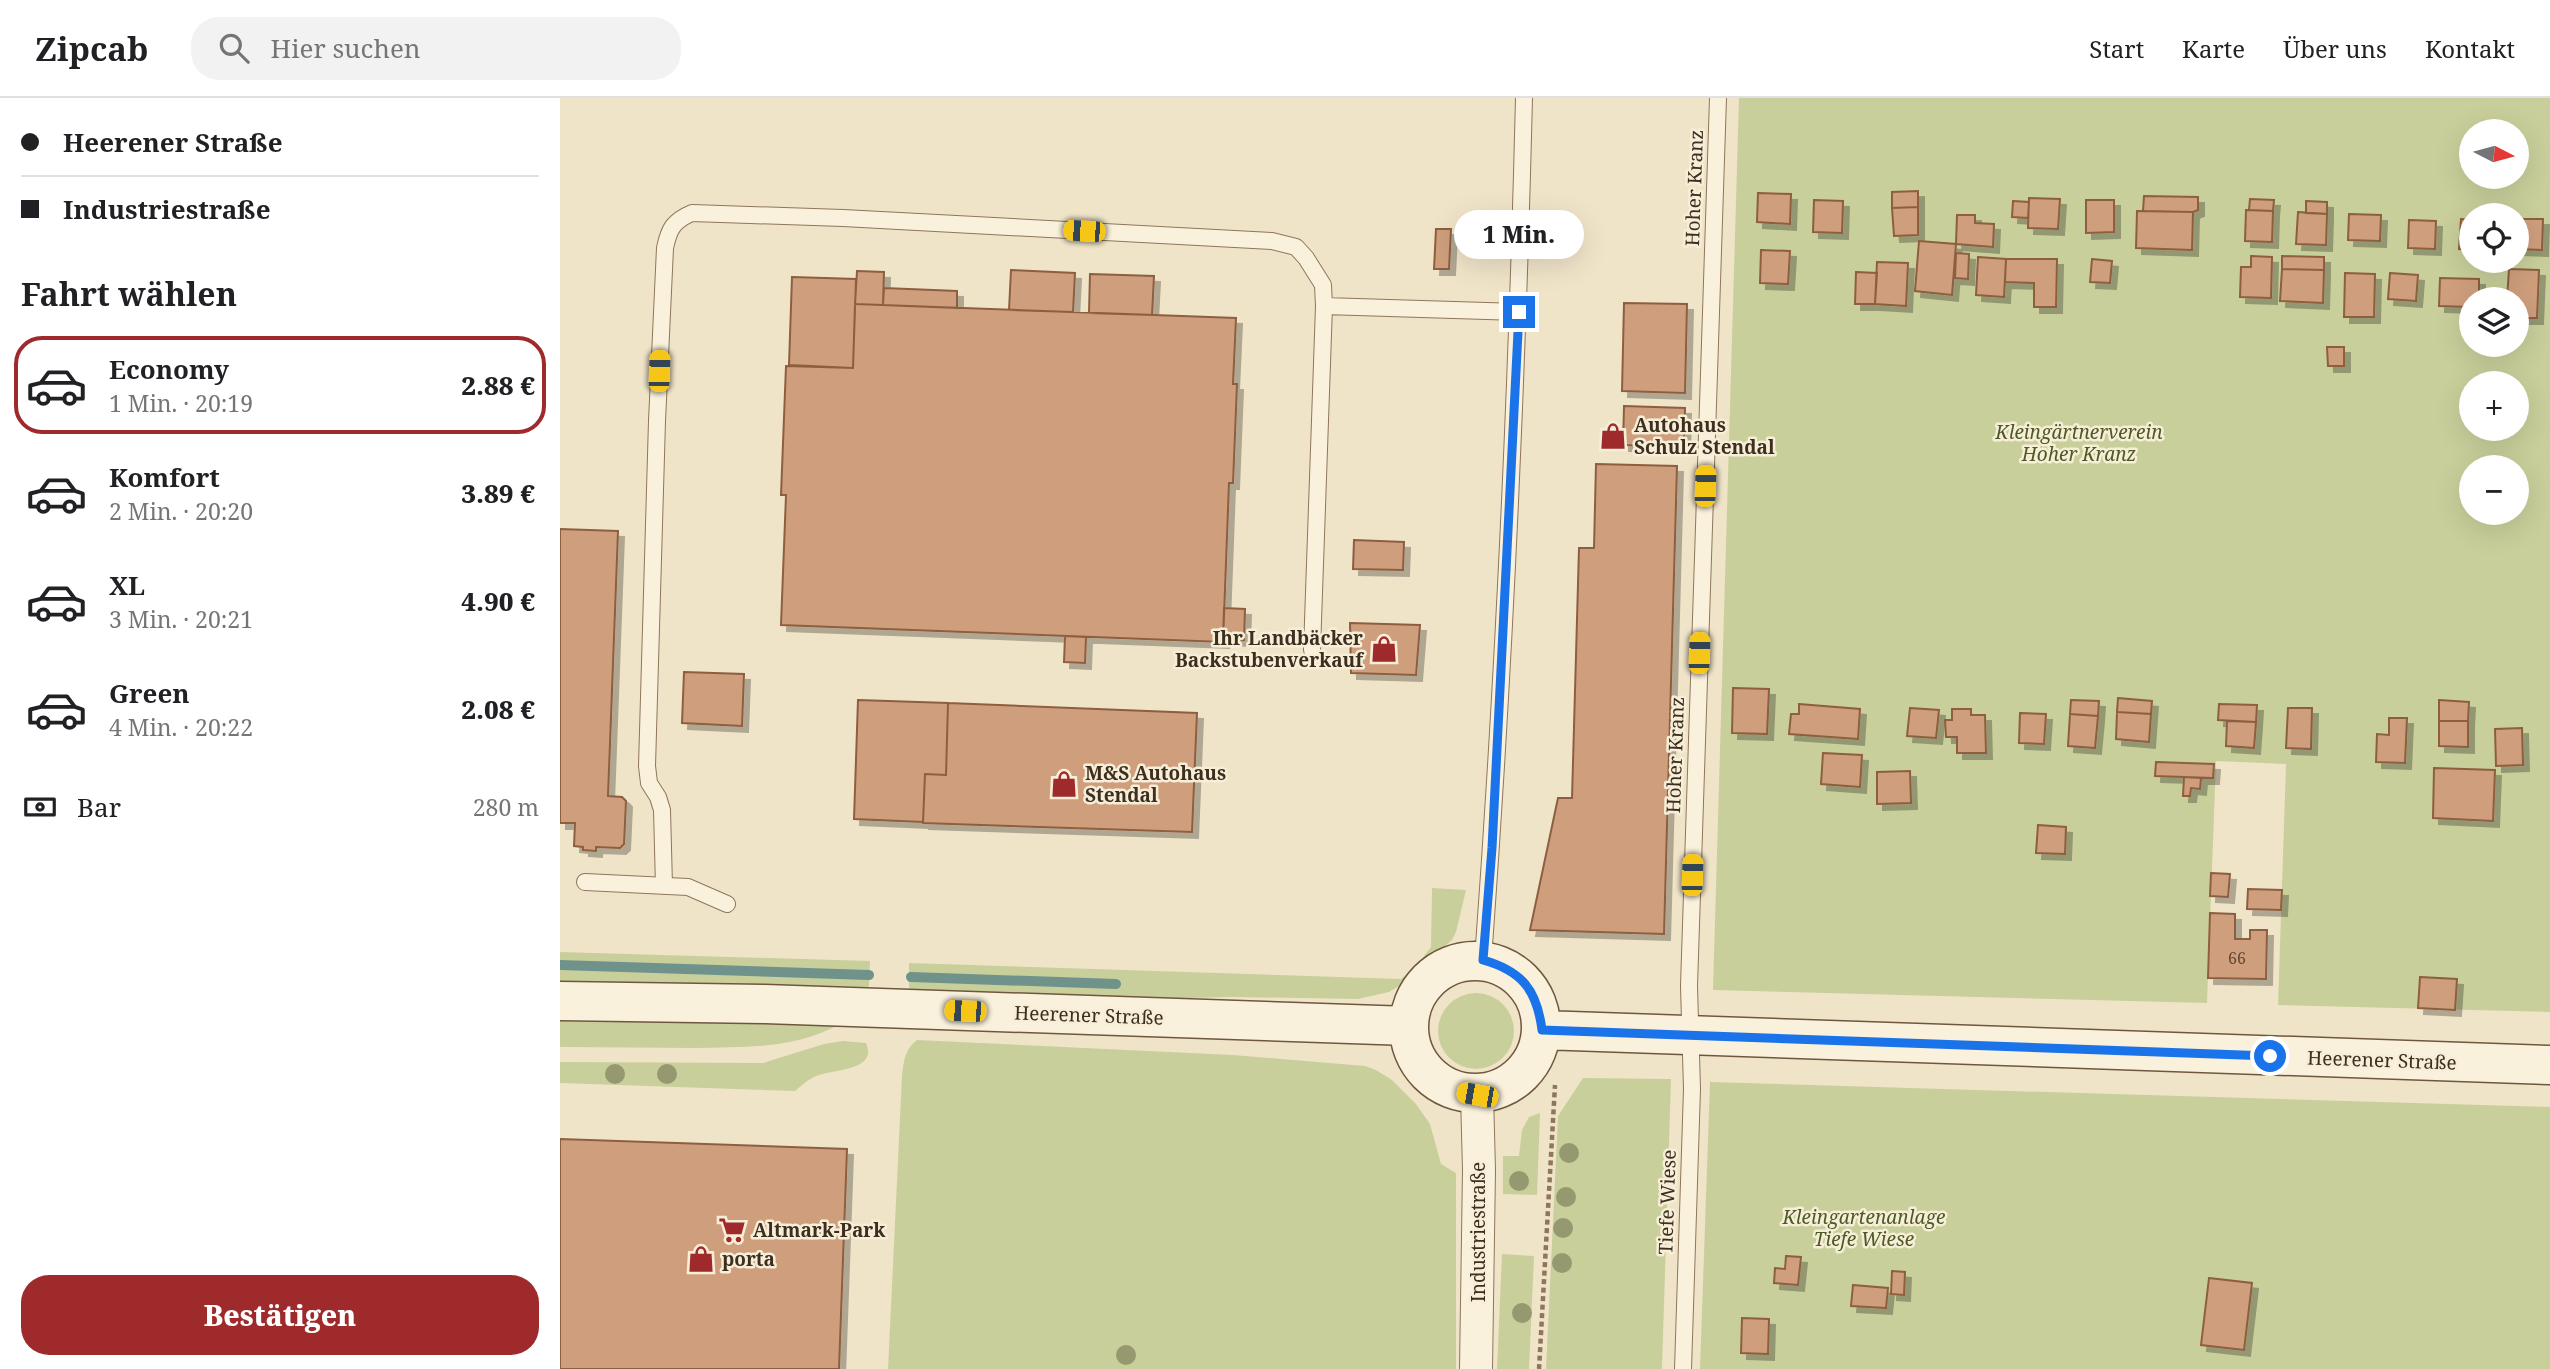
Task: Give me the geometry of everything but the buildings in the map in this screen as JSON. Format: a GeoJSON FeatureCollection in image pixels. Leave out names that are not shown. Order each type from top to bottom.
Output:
{"type":"FeatureCollection","features":[{"type":"Feature","properties":{"kind":"main road"},"geometry":{"type":"LineString","coordinates":[[1483,960],[1516,975],[1531,990],[1539,1009],[1542,1030],[1538,1051],[1528,1069],[1513,1083],[1493,1092],[1477,1095],[1452,1090],[1434,1080],[1420,1065],[1410,1046],[1409,1026],[1412,1004],[1423,986],[1438,972],[1457,963],[1483,960]]}},
{"type":"Feature","properties":{"kind":"main road","name":"Heerener Straße"},"geometry":{"type":"LineString","coordinates":[[560,1001],[765,1004],[1409,1026]]}},
{"type":"Feature","properties":{"kind":"main road","name":"Heerener Straße"},"geometry":{"type":"LineString","coordinates":[[1542,1030],[2550,1065]]}},
{"type":"Feature","properties":{"kind":"street","name":"Industriestraße"},"geometry":{"type":"LineString","coordinates":[[1476,1369],[1479,1170],[1477,1095]]}},
{"type":"Feature","properties":{"kind":"lane"},"geometry":{"type":"LineString","coordinates":[[1483,960],[1492,848],[1519,312],[1524,98]]}},
{"type":"Feature","properties":{"kind":"lane","name":"Hoher Kranz"},"geometry":{"type":"LineString","coordinates":[[1689,1036],[1718,98]]}},
{"type":"Feature","properties":{"kind":"lane"},"geometry":{"type":"LineString","coordinates":[[664,886],[662,810],[659,797],[649,783],[646,766],[657,421],[665,248],[670,228],[678,219],[692,213],[843,218],[1272,241],[1296,247],[1323,285],[1324,306],[1312,650]]}},
{"type":"Feature","properties":{"kind":"lane"},"geometry":{"type":"LineString","coordinates":[[1324,306],[1519,312]]}},
{"type":"Feature","properties":{"kind":"lane"},"geometry":{"type":"LineString","coordinates":[[584,882],[688,887],[727,904]]}},
{"type":"Feature","properties":{"kind":"lane","name":"Tiefe Wiese"},"geometry":{"type":"LineString","coordinates":[[1683,1369],[1692,1090],[1689,1036]]}},
{"type":"Feature","properties":{"kind":"path"},"geometry":{"type":"LineString","coordinates":[[1539,1369],[1555,1085]]}},
{"type":"Feature","properties":{"kind":"green space","name":"Kleingärtnerverein Hoher Kranz"},"geometry":{"type":"Polygon","coordinates":[[[1739,98],[2550,98],[2550,1012],[2278,1005],[2286,764],[2216,761],[2207,1003],[1713,990],[1739,98]]]}},
{"type":"Feature","properties":{"kind":"green space"},"geometry":{"type":"Polygon","coordinates":[[[1432,888],[1466,890],[1452,940],[1399,986],[1389,992],[1358,999],[1150,999],[913,994],[909,987],[909,963],[1401,979],[1431,947],[1432,888]]]}},
{"type":"Feature","properties":{"kind":"green space"},"geometry":{"type":"Polygon","coordinates":[[[560,952],[870,961],[869,986],[863,991],[560,982],[560,952]]]}},
{"type":"Feature","properties":{"kind":"green space"},"geometry":{"type":"Polygon","coordinates":[[[1476,993],[1491,996],[1503,1004],[1511,1016],[1514,1031],[1511,1046],[1503,1058],[1491,1066],[1476,1069],[1461,1066],[1449,1058],[1441,1046],[1438,1031],[1441,1016],[1449,1004],[1461,996],[1476,993]]]}},
{"type":"Feature","properties":{"kind":"green space"},"geometry":{"type":"Polygon","coordinates":[[[560,1021],[842,1023],[807,1038],[771,1045],[661,1048],[560,1047],[560,1021]]]}},
{"type":"Feature","properties":{"kind":"green space"},"geometry":{"type":"Polygon","coordinates":[[[917,1040],[1233,1055],[1365,1066],[1376,1070],[1392,1080],[1416,1104],[1430,1124],[1441,1164],[1456,1173],[1456,1369],[888,1369],[902,1076],[907,1052],[917,1040]]]}},
{"type":"Feature","properties":{"kind":"green space"},"geometry":{"type":"Polygon","coordinates":[[[843,1041],[866,1043],[866,1059],[853,1067],[816,1076],[795,1091],[560,1083],[560,1062],[763,1063],[824,1044],[843,1041]]]}},
{"type":"Feature","properties":{"kind":"green space"},"geometry":{"type":"Polygon","coordinates":[[[1583,1078],[1671,1079],[1662,1369],[1546,1369],[1558,1116],[1583,1078]]]}},
{"type":"Feature","properties":{"kind":"green space","name":"Kleingartenanlage Tiefe Wiese"},"geometry":{"type":"Polygon","coordinates":[[[1710,1082],[2550,1107],[2550,1369],[1700,1369],[1710,1082]]]}},
{"type":"Feature","properties":{"kind":"green space"},"geometry":{"type":"Polygon","coordinates":[[[1540,1113],[1537,1195],[1503,1194],[1503,1156],[1519,1156],[1522,1130],[1529,1117],[1540,1113]]]}},
{"type":"Feature","properties":{"kind":"green space"},"geometry":{"type":"Polygon","coordinates":[[[1502,1254],[1534,1256],[1529,1369],[1497,1369],[1502,1254]]]}},
{"type":"Feature","properties":{"kind":"waterway"},"geometry":{"type":"LineString","coordinates":[[560,965],[869,975]]}},
{"type":"Feature","properties":{"kind":"waterway"},"geometry":{"type":"LineString","coordinates":[[911,977],[1116,984]]}},
{"type":"Feature","properties":{"kind":"place","name":"Autohaus Schulz Stendal"},"geometry":{"type":"Point","coordinates":[1613,436]}},
{"type":"Feature","properties":{"kind":"place","name":"Ihr Landbäcker Backstubenverkauf"},"geometry":{"type":"Point","coordinates":[1384,649]}},
{"type":"Feature","properties":{"kind":"place","name":"M&S Autohaus Stendal"},"geometry":{"type":"Point","coordinates":[1064,784]}},
{"type":"Feature","properties":{"kind":"place","name":"Altmark-Park"},"geometry":{"type":"Point","coordinates":[732,1230]}},
{"type":"Feature","properties":{"kind":"place","name":"porta"},"geometry":{"type":"Point","coordinates":[701,1259]}},
{"type":"Feature","properties":{"kind":"route"},"geometry":{"type":"LineString","coordinates":[[1519,312],[1492,848],[1483,960],[1516,975],[1531,990],[1539,1009],[1542,1030],[2270,1056]]}}]}
